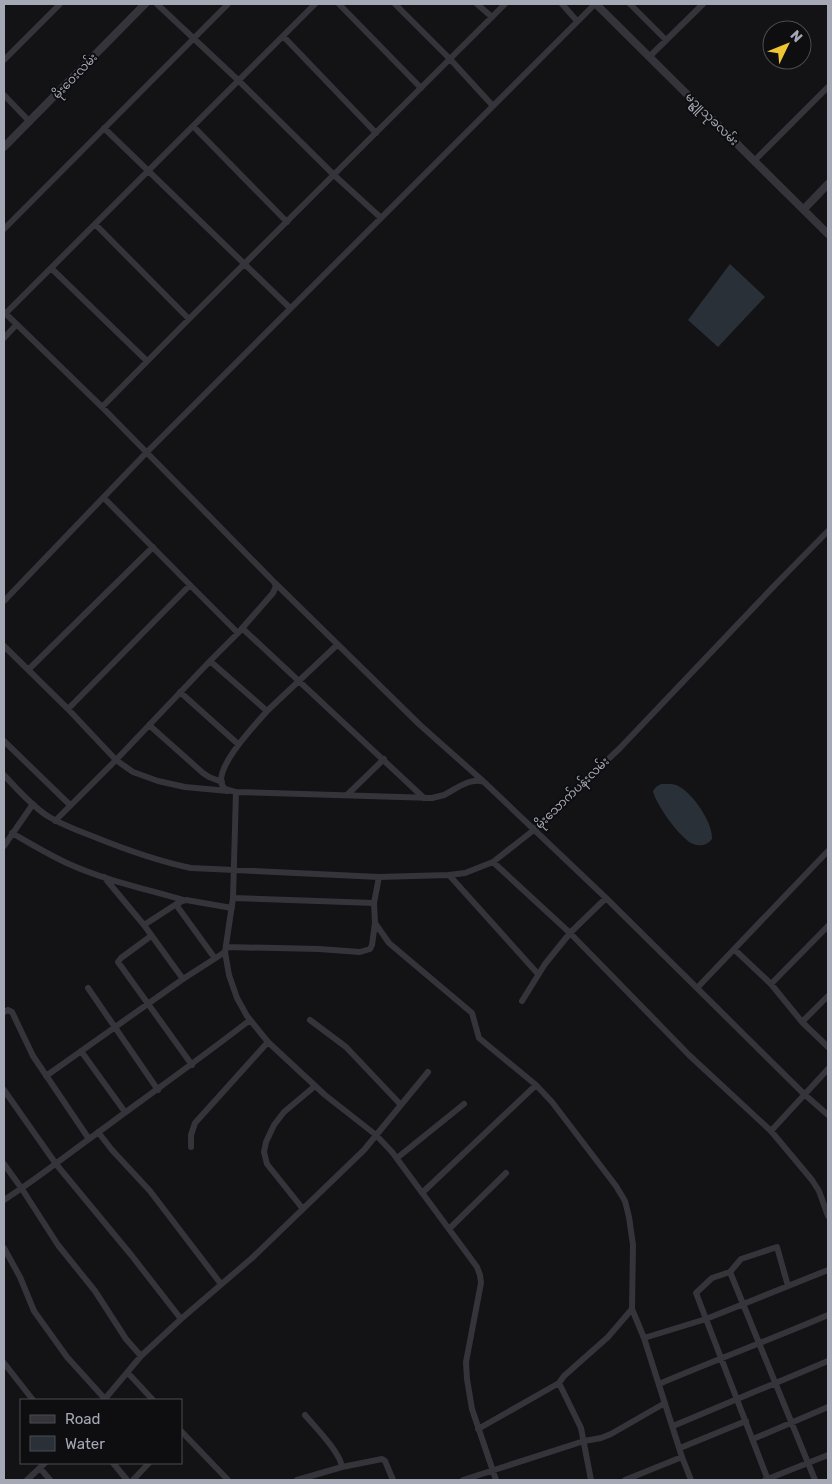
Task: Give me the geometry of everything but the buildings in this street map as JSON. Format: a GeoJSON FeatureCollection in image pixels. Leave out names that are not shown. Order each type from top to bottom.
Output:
{"type":"FeatureCollection","features":[{"type":"Feature","properties":{"kind":"street"},"geometry":{"type":"LineString","coordinates":[[4,60],[60,4]]}},
{"type":"Feature","properties":{"kind":"street","name":"မိုးဝေးလမ်း"},"geometry":{"type":"LineString","coordinates":[[4,147],[145,4]]}},
{"type":"Feature","properties":{"kind":"street"},"geometry":{"type":"LineString","coordinates":[[158,4],[334,175],[380,217]]}},
{"type":"Feature","properties":{"kind":"street"},"geometry":{"type":"LineString","coordinates":[[4,229],[228,4]]}},
{"type":"Feature","properties":{"kind":"street"},"geometry":{"type":"LineString","coordinates":[[315,4],[5,313],[102,407],[274,582],[420,726],[535,829],[804,1094],[828,1115]]}},
{"type":"Feature","properties":{"kind":"street"},"geometry":{"type":"LineString","coordinates":[[339,4],[421,88]]}},
{"type":"Feature","properties":{"kind":"street"},"geometry":{"type":"LineString","coordinates":[[395,4],[450,59],[493,106]]}},
{"type":"Feature","properties":{"kind":"street"},"geometry":{"type":"LineString","coordinates":[[477,4],[492,17]]}},
{"type":"Feature","properties":{"kind":"street"},"geometry":{"type":"LineString","coordinates":[[102,407],[505,4]]}},
{"type":"Feature","properties":{"kind":"street"},"geometry":{"type":"LineString","coordinates":[[562,4],[577,21]]}},
{"type":"Feature","properties":{"kind":"street"},"geometry":{"type":"LineString","coordinates":[[4,601],[146,452],[595,4]]}},
{"type":"Feature","properties":{"kind":"street","name":"မဥ္ဇူသုခလမ်း"},"geometry":{"type":"LineString","coordinates":[[595,4],[828,234]]}},
{"type":"Feature","properties":{"kind":"street"},"geometry":{"type":"LineString","coordinates":[[630,4],[666,40]]}},
{"type":"Feature","properties":{"kind":"street"},"geometry":{"type":"LineString","coordinates":[[649,57],[703,4]]}},
{"type":"Feature","properties":{"kind":"street"},"geometry":{"type":"LineString","coordinates":[[283,36],[376,132]]}},
{"type":"Feature","properties":{"kind":"street"},"geometry":{"type":"LineString","coordinates":[[754,161],[828,87]]}},
{"type":"Feature","properties":{"kind":"street"},"geometry":{"type":"LineString","coordinates":[[4,95],[30,122]]}},
{"type":"Feature","properties":{"kind":"street"},"geometry":{"type":"LineString","coordinates":[[193,126],[287,222]]}},
{"type":"Feature","properties":{"kind":"street"},"geometry":{"type":"LineString","coordinates":[[104,128],[290,308]]}},
{"type":"Feature","properties":{"kind":"street"},"geometry":{"type":"LineString","coordinates":[[804,209],[828,184]]}},
{"type":"Feature","properties":{"kind":"street"},"geometry":{"type":"LineString","coordinates":[[95,224],[188,319]]}},
{"type":"Feature","properties":{"kind":"street"},"geometry":{"type":"LineString","coordinates":[[51,268],[147,361]]}},
{"type":"Feature","properties":{"kind":"street"},"geometry":{"type":"LineString","coordinates":[[4,338],[16,325]]}},
{"type":"Feature","properties":{"kind":"street"},"geometry":{"type":"LineString","coordinates":[[104,498],[190,585],[299,681],[424,798]]}},
{"type":"Feature","properties":{"kind":"street","name":"မိုးသောက်ပန်းလမ်း"},"geometry":{"type":"LineString","coordinates":[[4,775],[32,804],[55,821],[108,843],[168,863],[191,868],[379,877],[466,873],[493,862],[535,829],[620,748],[828,532]]}},
{"type":"Feature","properties":{"kind":"street"},"geometry":{"type":"LineString","coordinates":[[28,670],[154,547]]}},
{"type":"Feature","properties":{"kind":"street"},"geometry":{"type":"LineString","coordinates":[[55,821],[240,630],[273,593],[276,586],[274,582]]}},
{"type":"Feature","properties":{"kind":"street"},"geometry":{"type":"LineString","coordinates":[[68,709],[190,585]]}},
{"type":"Feature","properties":{"kind":"street"},"geometry":{"type":"LineString","coordinates":[[236,792],[224,788],[222,782],[224,768],[238,744],[267,711],[337,645]]}},
{"type":"Feature","properties":{"kind":"street"},"geometry":{"type":"LineString","coordinates":[[4,646],[68,709],[116,760],[133,772],[158,781],[185,787],[236,792],[424,798],[443,795],[472,781],[479,780],[484,782]]}},
{"type":"Feature","properties":{"kind":"street"},"geometry":{"type":"LineString","coordinates":[[210,661],[267,711]]}},
{"type":"Feature","properties":{"kind":"street"},"geometry":{"type":"LineString","coordinates":[[180,692],[238,744]]}},
{"type":"Feature","properties":{"kind":"street"},"geometry":{"type":"LineString","coordinates":[[149,725],[203,773],[222,782]]}},
{"type":"Feature","properties":{"kind":"street"},"geometry":{"type":"LineString","coordinates":[[4,741],[70,805]]}},
{"type":"Feature","properties":{"kind":"street"},"geometry":{"type":"LineString","coordinates":[[347,795],[384,759]]}},
{"type":"Feature","properties":{"kind":"street"},"geometry":{"type":"LineString","coordinates":[[236,792],[233,898],[225,949],[229,975],[237,998],[250,1020],[268,1042],[315,1086],[376,1136],[397,1158],[477,1267],[481,1282],[466,1362],[467,1379],[472,1409],[496,1480]]}},
{"type":"Feature","properties":{"kind":"street"},"geometry":{"type":"LineString","coordinates":[[4,846],[32,804]]}},
{"type":"Feature","properties":{"kind":"street"},"geometry":{"type":"LineString","coordinates":[[12,833],[71,865],[181,901],[232,908]]}},
{"type":"Feature","properties":{"kind":"street"},"geometry":{"type":"LineString","coordinates":[[697,988],[828,851]]}},
{"type":"Feature","properties":{"kind":"street"},"geometry":{"type":"LineString","coordinates":[[493,862],[570,934],[689,1055],[771,1131],[812,1180],[819,1191],[828,1216]]}},
{"type":"Feature","properties":{"kind":"street"},"geometry":{"type":"LineString","coordinates":[[450,875],[538,974]]}},
{"type":"Feature","properties":{"kind":"street"},"geometry":{"type":"LineString","coordinates":[[104,876],[144,925],[183,979]]}},
{"type":"Feature","properties":{"kind":"street"},"geometry":{"type":"LineString","coordinates":[[46,1076],[225,949],[365,951],[370,949],[375,923],[374,903],[379,877]]}},
{"type":"Feature","properties":{"kind":"street"},"geometry":{"type":"LineString","coordinates":[[233,898],[374,903]]}},
{"type":"Feature","properties":{"kind":"street"},"geometry":{"type":"LineString","coordinates":[[522,1001],[544,964],[570,934],[606,898]]}},
{"type":"Feature","properties":{"kind":"street"},"geometry":{"type":"LineString","coordinates":[[144,925],[181,901]]}},
{"type":"Feature","properties":{"kind":"street"},"geometry":{"type":"LineString","coordinates":[[181,901],[178,907],[214,957]]}},
{"type":"Feature","properties":{"kind":"street"},"geometry":{"type":"LineString","coordinates":[[375,923],[389,943],[472,1013],[479,1038],[536,1085],[552,1102],[616,1186],[625,1201],[633,1245],[632,1309],[644,1338],[691,1480]]}},
{"type":"Feature","properties":{"kind":"street"},"geometry":{"type":"LineString","coordinates":[[771,984],[828,926]]}},
{"type":"Feature","properties":{"kind":"street"},"geometry":{"type":"LineString","coordinates":[[151,936],[118,962],[192,1065]]}},
{"type":"Feature","properties":{"kind":"street"},"geometry":{"type":"LineString","coordinates":[[735,950],[771,984],[802,1022],[828,1047]]}},
{"type":"Feature","properties":{"kind":"street"},"geometry":{"type":"LineString","coordinates":[[88,988],[158,1090]]}},
{"type":"Feature","properties":{"kind":"street"},"geometry":{"type":"LineString","coordinates":[[802,1022],[828,996]]}},
{"type":"Feature","properties":{"kind":"street"},"geometry":{"type":"LineString","coordinates":[[4,1012],[8,1010],[12,1012],[33,1056],[89,1139]]}},
{"type":"Feature","properties":{"kind":"street"},"geometry":{"type":"LineString","coordinates":[[4,1200],[22,1189],[125,1112],[158,1090],[250,1020]]}},
{"type":"Feature","properties":{"kind":"street"},"geometry":{"type":"LineString","coordinates":[[310,1020],[346,1047],[401,1105]]}},
{"type":"Feature","properties":{"kind":"street"},"geometry":{"type":"LineString","coordinates":[[191,1147],[191,1135],[195,1123],[268,1042]]}},
{"type":"Feature","properties":{"kind":"street"},"geometry":{"type":"LineString","coordinates":[[81,1051],[125,1112]]}},
{"type":"Feature","properties":{"kind":"street"},"geometry":{"type":"LineString","coordinates":[[771,1131],[828,1069]]}},
{"type":"Feature","properties":{"kind":"street"},"geometry":{"type":"LineString","coordinates":[[106,1399],[141,1356],[180,1319],[252,1258],[364,1150],[428,1072]]}},
{"type":"Feature","properties":{"kind":"street"},"geometry":{"type":"LineString","coordinates":[[422,1193],[536,1085]]}},
{"type":"Feature","properties":{"kind":"street"},"geometry":{"type":"LineString","coordinates":[[303,1209],[267,1164],[264,1152],[266,1142],[274,1125],[284,1112],[315,1086]]}},
{"type":"Feature","properties":{"kind":"street"},"geometry":{"type":"LineString","coordinates":[[4,1090],[56,1164],[132,1256],[180,1319]]}},
{"type":"Feature","properties":{"kind":"street"},"geometry":{"type":"LineString","coordinates":[[397,1158],[464,1104]]}},
{"type":"Feature","properties":{"kind":"street"},"geometry":{"type":"LineString","coordinates":[[98,1132],[150,1191],[220,1284]]}},
{"type":"Feature","properties":{"kind":"street"},"geometry":{"type":"LineString","coordinates":[[4,1164],[58,1245],[95,1291],[126,1339],[141,1356]]}},
{"type":"Feature","properties":{"kind":"street"},"geometry":{"type":"LineString","coordinates":[[449,1229],[506,1173]]}},
{"type":"Feature","properties":{"kind":"street"},"geometry":{"type":"LineString","coordinates":[[788,1286],[777,1247],[741,1259],[730,1272],[712,1278],[696,1293],[722,1357],[767,1480],[828,1455]]}},
{"type":"Feature","properties":{"kind":"street"},"geometry":{"type":"LineString","coordinates":[[4,1248],[20,1277],[34,1310],[67,1357],[104,1399]]}},
{"type":"Feature","properties":{"kind":"street"},"geometry":{"type":"LineString","coordinates":[[644,1338],[706,1319],[828,1270]]}},
{"type":"Feature","properties":{"kind":"street"},"geometry":{"type":"LineString","coordinates":[[730,1272],[815,1480]]}},
{"type":"Feature","properties":{"kind":"street"},"geometry":{"type":"LineString","coordinates":[[478,1429],[559,1383],[564,1376],[608,1336],[632,1309]]}},
{"type":"Feature","properties":{"kind":"street"},"geometry":{"type":"LineString","coordinates":[[659,1384],[828,1315]]}},
{"type":"Feature","properties":{"kind":"street"},"geometry":{"type":"LineString","coordinates":[[673,1426],[828,1360]]}},
{"type":"Feature","properties":{"kind":"street"},"geometry":{"type":"LineString","coordinates":[[4,1363],[32,1399]]}},
{"type":"Feature","properties":{"kind":"street"},"geometry":{"type":"LineString","coordinates":[[128,1373],[152,1399]]}},
{"type":"Feature","properties":{"kind":"street"},"geometry":{"type":"LineString","coordinates":[[559,1383],[581,1428],[591,1480]]}},
{"type":"Feature","properties":{"kind":"street"},"geometry":{"type":"LineString","coordinates":[[463,1480],[584,1441],[602,1438],[665,1403]]}},
{"type":"Feature","properties":{"kind":"street"},"geometry":{"type":"LineString","coordinates":[[753,1439],[828,1407]]}},
{"type":"Feature","properties":{"kind":"street"},"geometry":{"type":"LineString","coordinates":[[305,1415],[336,1453],[342,1462],[342,1467]]}},
{"type":"Feature","properties":{"kind":"street"},"geometry":{"type":"LineString","coordinates":[[680,1448],[746,1421]]}},
{"type":"Feature","properties":{"kind":"street"},"geometry":{"type":"LineString","coordinates":[[182,1432],[228,1480]]}},
{"type":"Feature","properties":{"kind":"street"},"geometry":{"type":"LineString","coordinates":[[625,1480],[682,1456]]}},
{"type":"Feature","properties":{"kind":"street"},"geometry":{"type":"LineString","coordinates":[[296,1480],[342,1467],[384,1459],[393,1480]]}},
{"type":"Feature","properties":{"kind":"street"},"geometry":{"type":"LineString","coordinates":[[114,1464],[126,1480]]}},
{"type":"Feature","properties":{"kind":"street"},"geometry":{"type":"LineString","coordinates":[[133,1480],[148,1464]]}},
{"type":"Feature","properties":{"kind":"street"},"geometry":{"type":"LineString","coordinates":[[27,1480],[43,1465],[50,1480]]}},
{"type":"Feature","properties":{"kind":"water"},"geometry":{"type":"Polygon","coordinates":[[[730,264],[765,297],[718,347],[688,320],[730,264]]]}},
{"type":"Feature","properties":{"kind":"water"},"geometry":{"type":"Polygon","coordinates":[[[661,784],[678,786],[697,803],[706,818],[711,832],[712,839],[708,843],[700,845],[691,843],[674,827],[663,812],[653,791],[661,784]]]}}]}
